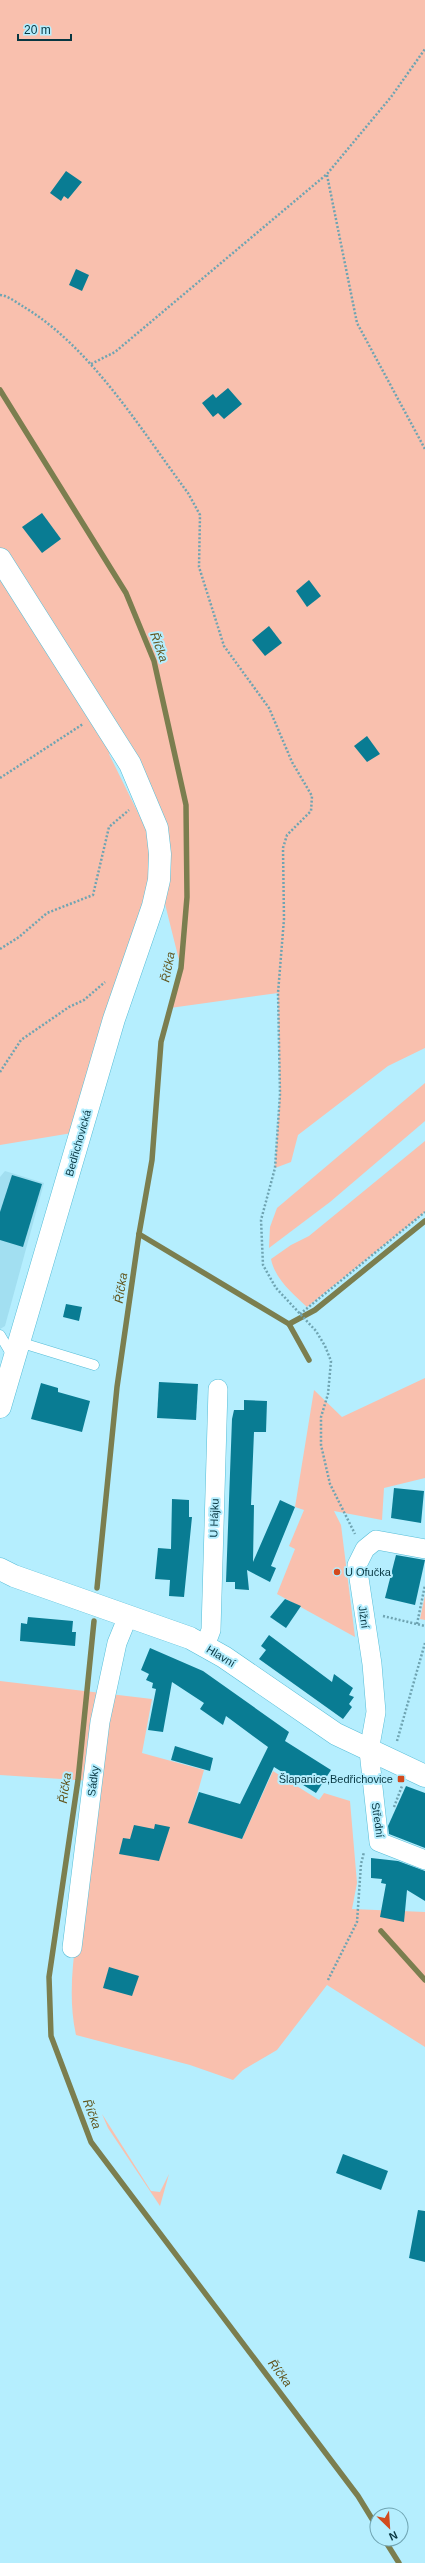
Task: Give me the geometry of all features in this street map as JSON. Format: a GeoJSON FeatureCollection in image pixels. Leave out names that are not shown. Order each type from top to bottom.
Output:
{"type":"FeatureCollection","features":[{"type":"Feature","properties":{"kind":"street","name":"Bedřichovická"},"geometry":{"type":"LineString","coordinates":[[0,559],[130,764],[156,828],[160,854],[159,880],[11,1346],[0,1407]]}},
{"type":"Feature","properties":{"kind":"street","name":"U Hájku"},"geometry":{"type":"LineString","coordinates":[[205,1646],[211,1630],[218,1389]]}},
{"type":"Feature","properties":{"kind":"street"},"geometry":{"type":"LineString","coordinates":[[365,1549],[376,1540],[425,1549]]}},
{"type":"Feature","properties":{"kind":"street","name":"Jižní"},"geometry":{"type":"LineString","coordinates":[[365,1549],[357,1564],[372,1664],[376,1712],[370,1750]]}},
{"type":"Feature","properties":{"kind":"street","name":"Hlavní"},"geometry":{"type":"LineString","coordinates":[[0,1569],[14,1576],[178,1633],[205,1646],[260,1681],[336,1734],[425,1776]]}},
{"type":"Feature","properties":{"kind":"street","name":"Sádky"},"geometry":{"type":"LineString","coordinates":[[72,1948],[100,1722],[117,1643],[128,1616]]}},
{"type":"Feature","properties":{"kind":"street","name":"Střední"},"geometry":{"type":"LineString","coordinates":[[370,1750],[379,1842],[425,1860]]}},
{"type":"Feature","properties":{"kind":"lane"},"geometry":{"type":"LineString","coordinates":[[11,1346],[94,1365]]}},
{"type":"Feature","properties":{"kind":"path"},"geometry":{"type":"LineString","coordinates":[[91,364],[115,352],[327,174],[391,97],[425,49]]}},
{"type":"Feature","properties":{"kind":"path"},"geometry":{"type":"LineString","coordinates":[[327,174],[357,323],[425,449]]}},
{"type":"Feature","properties":{"kind":"path"},"geometry":{"type":"LineString","coordinates":[[0,295],[34,313],[62,333],[91,364],[188,493],[200,515],[198,567],[224,646],[269,708],[292,762],[312,796],[312,811],[287,835],[283,848],[284,919],[278,993],[279,1108],[275,1168],[261,1220],[263,1266],[276,1288],[316,1331],[326,1346],[331,1361],[328,1394],[321,1417],[321,1445],[330,1484],[348,1523],[365,1549]]}},
{"type":"Feature","properties":{"kind":"path"},"geometry":{"type":"LineString","coordinates":[[0,778],[98,714]]}},
{"type":"Feature","properties":{"kind":"path"},"geometry":{"type":"LineString","coordinates":[[0,949],[19,937],[47,913],[94,895],[109,827],[145,798]]}},
{"type":"Feature","properties":{"kind":"path"},"geometry":{"type":"LineString","coordinates":[[0,1072],[21,1040],[69,1008],[84,1000],[108,980]]}},
{"type":"Feature","properties":{"kind":"path"},"geometry":{"type":"LineString","coordinates":[[300,1314],[425,1212]]}},
{"type":"Feature","properties":{"kind":"path"},"geometry":{"type":"LineString","coordinates":[[417,1624],[425,1585]]}},
{"type":"Feature","properties":{"kind":"path"},"geometry":{"type":"LineString","coordinates":[[363,1612],[425,1626]]}},
{"type":"Feature","properties":{"kind":"path"},"geometry":{"type":"LineString","coordinates":[[395,1746],[425,1643]]}},
{"type":"Feature","properties":{"kind":"path"},"geometry":{"type":"LineString","coordinates":[[328,1980],[357,1922],[361,1864],[368,1839],[379,1842]]}},
{"type":"Feature","properties":{"kind":"shaded area"},"geometry":{"type":"Polygon","coordinates":[[[0,0],[425,0],[425,1048],[388,1066],[298,1135],[291,1162],[275,1168],[280,1094],[278,993],[170,1008],[181,968],[159,880],[160,854],[119,748],[109,754],[147,831],[152,858],[149,890],[72,1133],[0,1145],[0,0]]]}},
{"type":"Feature","properties":{"kind":"shaded area"},"geometry":{"type":"Polygon","coordinates":[[[425,1083],[425,1121],[330,1202],[269,1248],[270,1227],[277,1208],[425,1083]]]}},
{"type":"Feature","properties":{"kind":"shaded area"},"geometry":{"type":"Polygon","coordinates":[[[425,1141],[425,1212],[307,1307],[280,1280],[271,1259],[291,1245],[309,1236],[425,1141]]]}},
{"type":"Feature","properties":{"kind":"shaded area"},"geometry":{"type":"Polygon","coordinates":[[[5,1171],[44,1183],[5,1326],[0,1329],[0,1177],[5,1171]]]}},
{"type":"Feature","properties":{"kind":"shaded area"},"geometry":{"type":"Polygon","coordinates":[[[425,1378],[425,1478],[384,1488],[382,1520],[334,1511],[341,1525],[355,1637],[277,1594],[295,1549],[289,1546],[304,1510],[295,1507],[314,1390],[342,1417],[425,1378]]]}},
{"type":"Feature","properties":{"kind":"shaded area"},"geometry":{"type":"Polygon","coordinates":[[[425,1595],[425,1620],[420,1619],[425,1595]]]}},
{"type":"Feature","properties":{"kind":"shaded area"},"geometry":{"type":"Polygon","coordinates":[[[0,1681],[152,1699],[142,1753],[204,1770],[189,1823],[242,1839],[273,1771],[319,1800],[324,1793],[350,1801],[357,1883],[352,1909],[425,1912],[425,2047],[327,1985],[277,2050],[243,2070],[233,2080],[190,2065],[76,2035],[73,2016],[72,1978],[85,1871],[92,1781],[0,1775],[0,1681]]]}},
{"type":"Feature","properties":{"kind":"shaded area"},"geometry":{"type":"Polygon","coordinates":[[[102,2114],[151,2191],[160,2192],[169,2174],[160,2206],[108,2128],[102,2114]]]}},
{"type":"Feature","properties":{"kind":"building"},"geometry":{"type":"Polygon","coordinates":[[[66,171],[82,182],[68,199],[64,196],[61,201],[50,193],[66,171]]]}},
{"type":"Feature","properties":{"kind":"building"},"geometry":{"type":"Polygon","coordinates":[[[76,269],[89,275],[82,291],[69,285],[76,269]]]}},
{"type":"Feature","properties":{"kind":"building"},"geometry":{"type":"Polygon","coordinates":[[[228,388],[242,404],[224,419],[218,413],[213,417],[202,403],[213,394],[216,398],[228,388]]]}},
{"type":"Feature","properties":{"kind":"building"},"geometry":{"type":"Polygon","coordinates":[[[42,513],[61,539],[42,553],[22,527],[42,513]]]}},
{"type":"Feature","properties":{"kind":"building"},"geometry":{"type":"Polygon","coordinates":[[[309,580],[321,596],[307,607],[296,591],[309,580]]]}},
{"type":"Feature","properties":{"kind":"building"},"geometry":{"type":"Polygon","coordinates":[[[269,626],[282,643],[265,656],[252,640],[269,626]]]}},
{"type":"Feature","properties":{"kind":"building"},"geometry":{"type":"Polygon","coordinates":[[[367,736],[380,754],[367,762],[354,746],[367,736]]]}},
{"type":"Feature","properties":{"kind":"building"},"geometry":{"type":"Polygon","coordinates":[[[12,1175],[42,1184],[23,1247],[0,1240],[0,1212],[12,1175]]]}},
{"type":"Feature","properties":{"kind":"building"},"geometry":{"type":"Polygon","coordinates":[[[66,1304],[82,1307],[79,1321],[63,1317],[66,1304]]]}},
{"type":"Feature","properties":{"kind":"building"},"geometry":{"type":"Polygon","coordinates":[[[159,1382],[198,1384],[196,1420],[157,1418],[159,1382]]]}},
{"type":"Feature","properties":{"kind":"building"},"geometry":{"type":"Polygon","coordinates":[[[41,1383],[58,1388],[58,1392],[90,1401],[82,1432],[31,1419],[41,1383]]]}},
{"type":"Feature","properties":{"kind":"building"},"geometry":{"type":"Polygon","coordinates":[[[244,1400],[267,1401],[266,1432],[254,1432],[251,1505],[254,1505],[253,1562],[280,1500],[295,1507],[271,1566],[276,1568],[270,1582],[247,1570],[249,1590],[235,1589],[235,1582],[226,1582],[232,1419],[234,1410],[244,1410],[244,1400]]]}},
{"type":"Feature","properties":{"kind":"building"},"geometry":{"type":"Polygon","coordinates":[[[394,1488],[424,1491],[421,1523],[391,1518],[394,1488]]]}},
{"type":"Feature","properties":{"kind":"building"},"geometry":{"type":"Polygon","coordinates":[[[172,1499],[189,1500],[189,1517],[192,1517],[184,1597],[169,1596],[170,1580],[155,1579],[158,1548],[171,1549],[172,1499]]]}},
{"type":"Feature","properties":{"kind":"building"},"geometry":{"type":"Polygon","coordinates":[[[396,1555],[425,1560],[415,1605],[385,1598],[396,1555]]]}},
{"type":"Feature","properties":{"kind":"building"},"geometry":{"type":"Polygon","coordinates":[[[285,1599],[301,1606],[286,1628],[270,1617],[285,1599]]]}},
{"type":"Feature","properties":{"kind":"building"},"geometry":{"type":"Polygon","coordinates":[[[28,1617],[73,1621],[72,1632],[76,1632],[75,1646],[20,1641],[21,1623],[27,1624],[28,1617]]]}},
{"type":"Feature","properties":{"kind":"building"},"geometry":{"type":"Polygon","coordinates":[[[269,1635],[332,1682],[334,1674],[353,1688],[349,1695],[354,1697],[349,1704],[352,1707],[343,1719],[259,1659],[266,1650],[261,1646],[269,1635]]]}},
{"type":"Feature","properties":{"kind":"building"},"geometry":{"type":"Polygon","coordinates":[[[150,1648],[203,1671],[289,1732],[285,1741],[331,1770],[316,1793],[274,1767],[242,1839],[188,1823],[199,1792],[240,1804],[268,1747],[226,1716],[223,1725],[200,1709],[204,1703],[172,1682],[163,1732],[148,1730],[156,1689],[152,1688],[153,1683],[146,1680],[149,1674],[141,1670],[150,1648]]]}},
{"type":"Feature","properties":{"kind":"building"},"geometry":{"type":"Polygon","coordinates":[[[175,1746],[213,1758],[210,1771],[171,1760],[175,1746]]]}},
{"type":"Feature","properties":{"kind":"building"},"geometry":{"type":"Polygon","coordinates":[[[406,1786],[425,1793],[425,1848],[389,1834],[388,1826],[406,1786]]]}},
{"type":"Feature","properties":{"kind":"building"},"geometry":{"type":"Polygon","coordinates":[[[155,1824],[170,1827],[159,1861],[119,1854],[123,1838],[130,1839],[134,1825],[154,1829],[155,1824]]]}},
{"type":"Feature","properties":{"kind":"building"},"geometry":{"type":"Polygon","coordinates":[[[371,1858],[398,1861],[425,1871],[425,1901],[407,1890],[404,1922],[380,1917],[386,1884],[381,1883],[382,1879],[371,1878],[371,1858]]]}},
{"type":"Feature","properties":{"kind":"building"},"geometry":{"type":"Polygon","coordinates":[[[109,1967],[139,1976],[132,1996],[103,1988],[109,1967]]]}},
{"type":"Feature","properties":{"kind":"building"},"geometry":{"type":"Polygon","coordinates":[[[343,2154],[388,2171],[381,2190],[336,2173],[343,2154]]]}},
{"type":"Feature","properties":{"kind":"building"},"geometry":{"type":"Polygon","coordinates":[[[418,2210],[425,2211],[425,2262],[409,2258],[418,2210]]]}},
{"type":"Feature","properties":{"kind":"waterway","name":"Říčka"},"geometry":{"type":"LineString","coordinates":[[0,390],[126,593],[154,661],[186,805],[187,897],[181,968],[161,1042],[152,1160],[139,1234],[117,1387],[97,1588]]}},
{"type":"Feature","properties":{"kind":"waterway"},"geometry":{"type":"LineString","coordinates":[[289,1324],[315,1310],[425,1221]]}},
{"type":"Feature","properties":{"kind":"waterway"},"geometry":{"type":"LineString","coordinates":[[139,1234],[289,1324],[309,1360]]}},
{"type":"Feature","properties":{"kind":"waterway","name":"Říčka"},"geometry":{"type":"LineString","coordinates":[[94,1621],[78,1780],[49,1977],[51,2036],[91,2142],[358,2496],[369,2514]]}},
{"type":"Feature","properties":{"kind":"waterway"},"geometry":{"type":"LineString","coordinates":[[381,1931],[425,1980]]}},
{"type":"Feature","properties":{"kind":"waterway","name":"Říčka"},"geometry":{"type":"LineString","coordinates":[[389,2547],[399,2563]]}},
{"type":"Feature","properties":{"kind":"place","name":"U Ofučka"},"geometry":{"type":"Point","coordinates":[337,1572]}},
{"type":"Feature","properties":{"kind":"place","name":"Šlapanice,Bedřichovice"},"geometry":{"type":"Point","coordinates":[401,1779]}}]}
